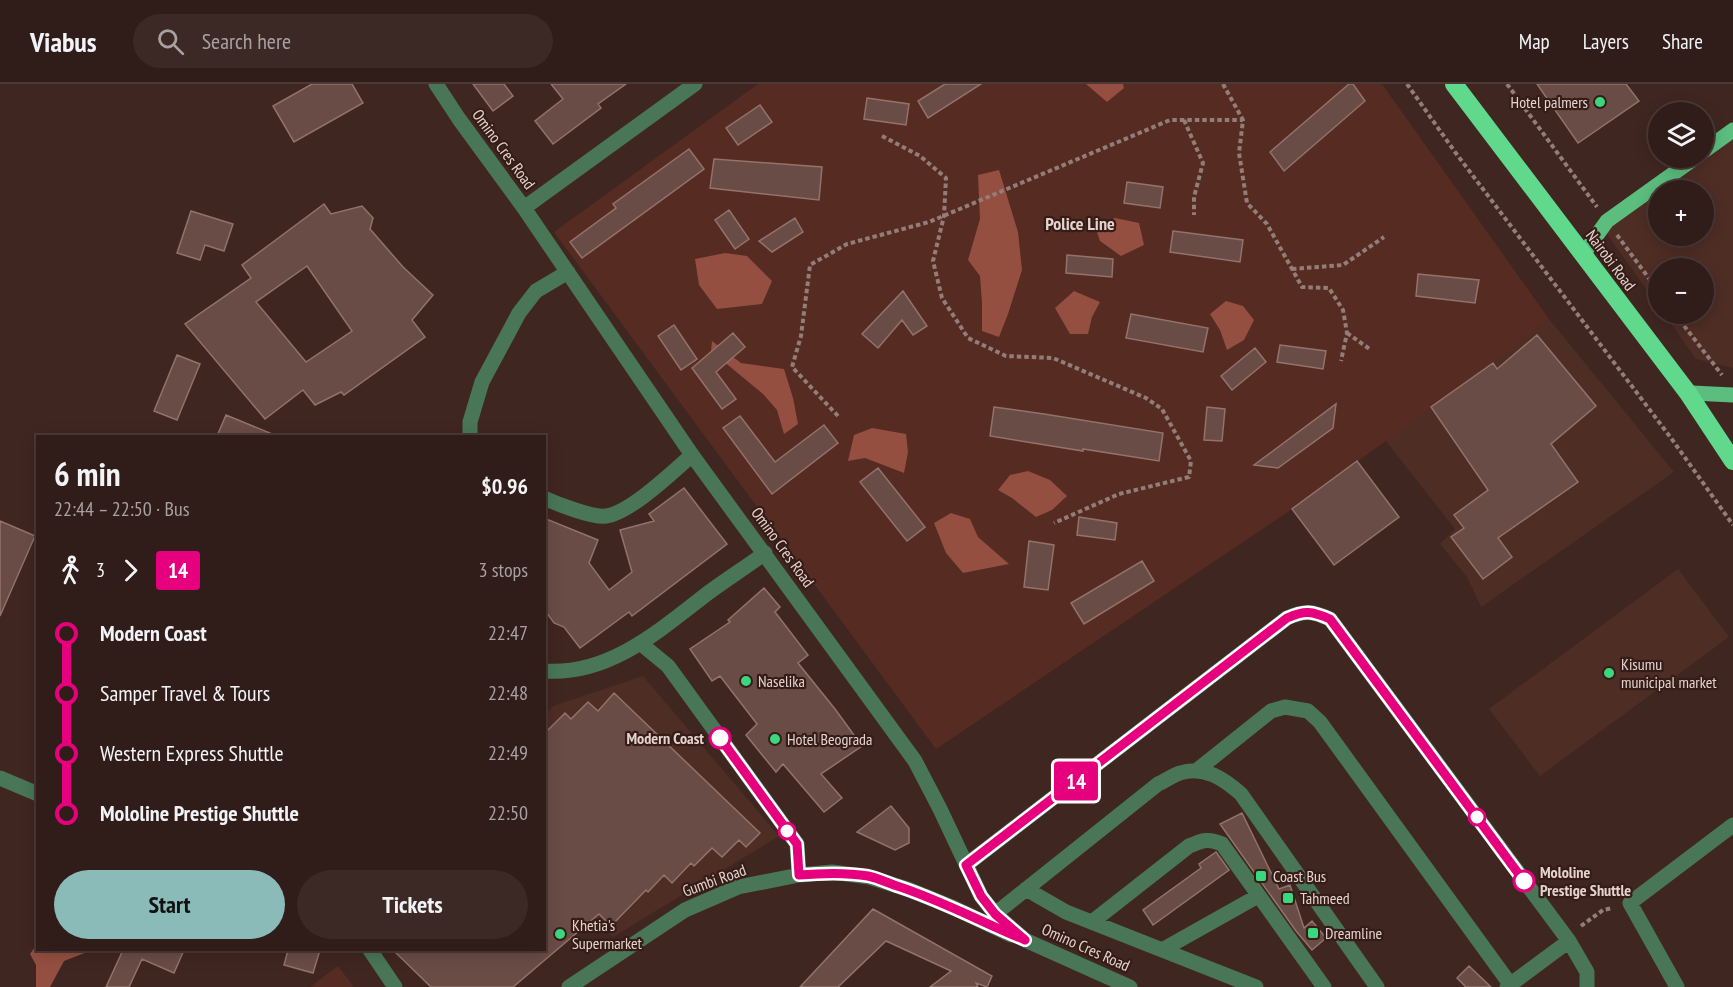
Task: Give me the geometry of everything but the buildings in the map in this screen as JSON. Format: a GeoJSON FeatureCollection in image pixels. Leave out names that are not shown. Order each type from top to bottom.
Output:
{"type":"FeatureCollection","features":[{"type":"Feature","properties":{"kind":"highway","name":"Nairobi Road"},"geometry":{"type":"LineString","coordinates":[[1455,84],[1688,393],[1733,459]]}},
{"type":"Feature","properties":{"kind":"highway","name":"Nairobi Road"},"geometry":{"type":"LineString","coordinates":[[1466,84],[1587,249],[1638,323],[1692,393],[1733,459]]}},
{"type":"Feature","properties":{"kind":"main road"},"geometry":{"type":"LineString","coordinates":[[1714,144],[1733,130]]}},
{"type":"Feature","properties":{"kind":"main road"},"geometry":{"type":"LineString","coordinates":[[1587,249],[1607,221],[1681,168]]}},
{"type":"Feature","properties":{"kind":"main road"},"geometry":{"type":"LineString","coordinates":[[1692,393],[1730,389]]}},
{"type":"Feature","properties":{"kind":"street","name":"Omino Cres Road"},"geometry":{"type":"LineString","coordinates":[[436,84],[524,208],[692,454],[915,761],[981,896],[995,914],[1025,940],[1130,987]]}},
{"type":"Feature","properties":{"kind":"street"},"geometry":{"type":"LineString","coordinates":[[524,208],[694,84]]}},
{"type":"Feature","properties":{"kind":"street"},"geometry":{"type":"LineString","coordinates":[[470,435],[470,422],[482,381],[519,313],[536,291],[568,272]]}},
{"type":"Feature","properties":{"kind":"street"},"geometry":{"type":"LineString","coordinates":[[546,499],[605,516],[621,511],[635,502],[692,454]]}},
{"type":"Feature","properties":{"kind":"street"},"geometry":{"type":"LineString","coordinates":[[546,671],[579,670],[631,650],[765,553]]}},
{"type":"Feature","properties":{"kind":"street"},"geometry":{"type":"LineString","coordinates":[[966,865],[1287,618],[1301,612],[1315,612],[1330,619],[1567,939],[1587,972],[1587,987]]}},
{"type":"Feature","properties":{"kind":"street"},"geometry":{"type":"LineString","coordinates":[[640,643],[668,666],[797,844],[799,875]]}},
{"type":"Feature","properties":{"kind":"street"},"geometry":{"type":"LineString","coordinates":[[1196,771],[1271,711],[1286,707],[1308,711],[1320,722],[1509,986],[1567,939]]}},
{"type":"Feature","properties":{"kind":"street"},"geometry":{"type":"LineString","coordinates":[[995,914],[1158,784],[1180,773],[1196,771],[1212,774],[1226,781],[1241,795],[1377,987]]}},
{"type":"Feature","properties":{"kind":"street"},"geometry":{"type":"LineString","coordinates":[[0,778],[36,793]]}},
{"type":"Feature","properties":{"kind":"street"},"geometry":{"type":"LineString","coordinates":[[1677,987],[1630,903],[1733,825]]}},
{"type":"Feature","properties":{"kind":"street"},"geometry":{"type":"LineString","coordinates":[[1092,922],[1189,846],[1211,839],[1222,844],[1324,987]]}},
{"type":"Feature","properties":{"kind":"street","name":"Gumbi Road"},"geometry":{"type":"LineString","coordinates":[[569,987],[685,910],[738,887],[799,875],[832,872],[869,877],[910,890],[1025,940]]}},
{"type":"Feature","properties":{"kind":"street"},"geometry":{"type":"LineString","coordinates":[[1026,890],[1066,912],[1256,987]]}},
{"type":"Feature","properties":{"kind":"street"},"geometry":{"type":"LineString","coordinates":[[1162,950],[1257,896]]}},
{"type":"Feature","properties":{"kind":"street"},"geometry":{"type":"LineString","coordinates":[[371,951],[395,987]]}},
{"type":"Feature","properties":{"kind":"path"},"geometry":{"type":"LineString","coordinates":[[1222,84],[1243,120],[1239,153],[1247,203],[1267,224],[1302,287],[1329,288],[1343,310],[1347,333],[1341,361]]}},
{"type":"Feature","properties":{"kind":"path"},"geometry":{"type":"LineString","coordinates":[[1407,84],[1455,152],[1671,438],[1733,525]]}},
{"type":"Feature","properties":{"kind":"path"},"geometry":{"type":"LineString","coordinates":[[1507,84],[1648,277]]}},
{"type":"Feature","properties":{"kind":"path"},"geometry":{"type":"LineString","coordinates":[[838,416],[792,367],[801,336],[810,265],[847,244],[929,222],[1170,120],[1243,120]]}},
{"type":"Feature","properties":{"kind":"path"},"geometry":{"type":"LineString","coordinates":[[1184,120],[1203,163],[1194,197],[1194,215]]}},
{"type":"Feature","properties":{"kind":"path"},"geometry":{"type":"LineString","coordinates":[[882,136],[920,156],[946,178],[944,216],[933,261],[942,298],[968,338],[1006,356],[1053,358],[1146,398],[1162,409],[1191,461],[1189,477],[1119,494],[1054,523]]}},
{"type":"Feature","properties":{"kind":"path"},"geometry":{"type":"LineString","coordinates":[[1292,269],[1343,265],[1384,237]]}},
{"type":"Feature","properties":{"kind":"path"},"geometry":{"type":"LineString","coordinates":[[1682,324],[1730,389]]}},
{"type":"Feature","properties":{"kind":"path"},"geometry":{"type":"LineString","coordinates":[[1347,333],[1371,350]]}},
{"type":"Feature","properties":{"kind":"path"},"geometry":{"type":"LineString","coordinates":[[1567,939],[1603,910],[1630,903]]}},
{"type":"Feature","properties":{"kind":"shaded area"},"geometry":{"type":"Polygon","coordinates":[[[758,84],[1382,84],[1549,319],[1493,363],[1292,509],[936,749],[554,232],[758,84]]]}},
{"type":"Feature","properties":{"kind":"shaded area"},"geometry":{"type":"Polygon","coordinates":[[[1086,84],[1123,84],[1124,88],[1107,102],[1086,84]]]}},
{"type":"Feature","properties":{"kind":"shaded area"},"geometry":{"type":"Polygon","coordinates":[[[1733,122],[1733,368],[1696,359],[1671,324],[1714,324],[1714,258],[1648,258],[1648,292],[1599,223],[1648,186],[1648,246],[1714,246],[1714,180],[1657,180],[1673,168],[1714,168],[1714,136],[1733,122]]]}},
{"type":"Feature","properties":{"kind":"shaded area"},"geometry":{"type":"Polygon","coordinates":[[[999,170],[1018,232],[1022,270],[999,337],[982,331],[980,276],[968,260],[980,219],[978,175],[999,170]]]}},
{"type":"Feature","properties":{"kind":"shaded area"},"geometry":{"type":"Polygon","coordinates":[[[1115,218],[1139,223],[1144,245],[1121,256],[1100,241],[1095,226],[1115,218]]]}},
{"type":"Feature","properties":{"kind":"shaded area"},"geometry":{"type":"Polygon","coordinates":[[[725,253],[747,256],[772,281],[762,304],[717,309],[699,285],[695,259],[725,253]]]}},
{"type":"Feature","properties":{"kind":"shaded area"},"geometry":{"type":"Polygon","coordinates":[[[1074,291],[1100,302],[1092,317],[1088,334],[1070,334],[1055,308],[1074,291]]]}},
{"type":"Feature","properties":{"kind":"shaded area"},"geometry":{"type":"Polygon","coordinates":[[[1226,301],[1243,306],[1254,320],[1244,340],[1227,350],[1220,330],[1210,314],[1226,301]]]}},
{"type":"Feature","properties":{"kind":"shaded area"},"geometry":{"type":"Polygon","coordinates":[[[1549,319],[1674,472],[1481,607],[1467,577],[1440,544],[1455,529],[1385,440],[1549,319]]]}},
{"type":"Feature","properties":{"kind":"shaded area"},"geometry":{"type":"Polygon","coordinates":[[[712,341],[741,363],[784,369],[798,424],[784,434],[777,410],[763,394],[711,351],[712,341]]]}},
{"type":"Feature","properties":{"kind":"shaded area"},"geometry":{"type":"Polygon","coordinates":[[[872,428],[906,434],[908,452],[904,473],[865,458],[848,461],[854,435],[872,428]]]}},
{"type":"Feature","properties":{"kind":"shaded area"},"geometry":{"type":"Polygon","coordinates":[[[1028,471],[1050,480],[1067,496],[1052,510],[1036,517],[998,490],[1010,475],[1028,471]]]}},
{"type":"Feature","properties":{"kind":"shaded area"},"geometry":{"type":"Polygon","coordinates":[[[951,513],[970,519],[978,537],[1009,564],[963,573],[946,553],[934,523],[951,513]]]}},
{"type":"Feature","properties":{"kind":"shaded area","name":"Kisumu municipal market"},"geometry":{"type":"Polygon","coordinates":[[[1678,569],[1729,637],[1540,776],[1489,709],[1678,569]]]}},
{"type":"Feature","properties":{"kind":"shaded area"},"geometry":{"type":"Polygon","coordinates":[[[643,676],[779,836],[613,937],[546,876],[546,713],[553,706],[643,676]]]}},
{"type":"Feature","properties":{"kind":"shaded area"},"geometry":{"type":"Polygon","coordinates":[[[36,945],[36,951],[90,951],[64,961],[50,987],[36,987],[36,965],[30,954],[36,945]]]}},
{"type":"Feature","properties":{"kind":"shaded area"},"geometry":{"type":"Polygon","coordinates":[[[338,966],[354,987],[310,987],[338,966]]]}},
{"type":"Feature","properties":{"kind":"bus line","name":"14"},"geometry":{"type":"LineString","coordinates":[[720,738],[797,844],[799,875],[832,872],[869,877],[910,890],[1025,940],[995,914],[981,896],[966,865],[1287,618],[1301,612],[1315,612],[1330,619],[1524,881]]}},
{"type":"Feature","properties":{"kind":"place","name":"Hotel palmers"},"geometry":{"type":"Point","coordinates":[1600,102]}},
{"type":"Feature","properties":{"kind":"place","name":"Kisumu municipal market"},"geometry":{"type":"Point","coordinates":[1609,673]}},
{"type":"Feature","properties":{"kind":"place","name":"Naselika"},"geometry":{"type":"Point","coordinates":[746,681]}},
{"type":"Feature","properties":{"kind":"place","name":"Modern Coast"},"geometry":{"type":"Point","coordinates":[720,738]}},
{"type":"Feature","properties":{"kind":"place","name":"Hotel Beograda"},"geometry":{"type":"Point","coordinates":[775,739]}},
{"type":"Feature","properties":{"kind":"place","name":"Coast Bus"},"geometry":{"type":"Point","coordinates":[1261,876]}},
{"type":"Feature","properties":{"kind":"place","name":"Mololine Prestige Shuttle"},"geometry":{"type":"Point","coordinates":[1524,881]}},
{"type":"Feature","properties":{"kind":"place","name":"Tahmeed"},"geometry":{"type":"Point","coordinates":[1288,898]}},
{"type":"Feature","properties":{"kind":"place","name":"Dreamline"},"geometry":{"type":"Point","coordinates":[1313,933]}},
{"type":"Feature","properties":{"kind":"place","name":"Khetia's Supermarket"},"geometry":{"type":"Point","coordinates":[560,934]}},
{"type":"Feature","properties":{"kind":"district","name":"Police Line"},"geometry":{"type":"Point","coordinates":[1080,223]}}]}
